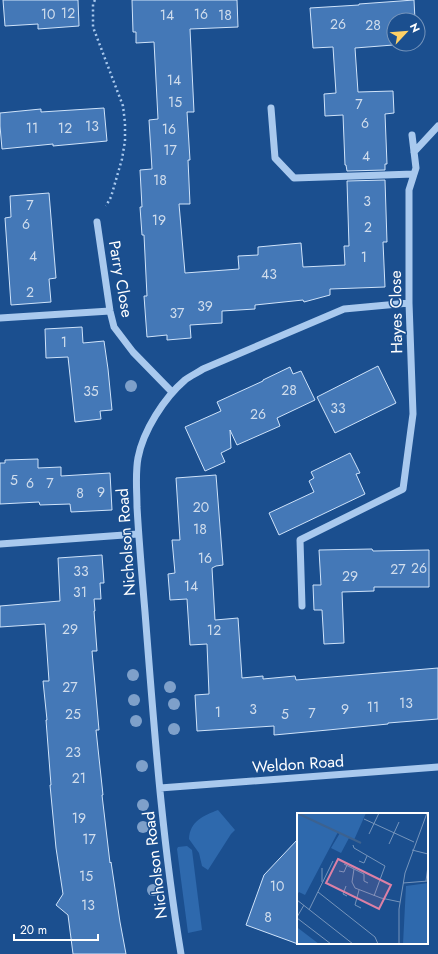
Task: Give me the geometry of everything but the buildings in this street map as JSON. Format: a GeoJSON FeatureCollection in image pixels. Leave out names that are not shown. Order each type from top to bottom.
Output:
{"type":"FeatureCollection","features":[{"type":"Feature","properties":{"kind":"street"},"geometry":{"type":"LineString","coordinates":[[271,108],[275,158],[294,178],[414,174]]}},
{"type":"Feature","properties":{"kind":"street"},"geometry":{"type":"LineString","coordinates":[[414,152],[438,126]]}},
{"type":"Feature","properties":{"kind":"street","name":"Hayes Close"},"geometry":{"type":"LineString","coordinates":[[302,606],[300,540],[403,489],[413,414],[409,303],[409,190],[416,168],[412,135]]}},
{"type":"Feature","properties":{"kind":"street","name":"Parry Close"},"geometry":{"type":"LineString","coordinates":[[97,222],[110,311],[114,327],[133,352],[172,392]]}},
{"type":"Feature","properties":{"kind":"street","name":"Nicholson Road"},"geometry":{"type":"LineString","coordinates":[[181,954],[172,902],[160,788],[138,534],[136,478],[138,458],[143,439],[150,425],[172,392],[186,379],[203,369],[344,309],[409,303]]}},
{"type":"Feature","properties":{"kind":"street"},"geometry":{"type":"LineString","coordinates":[[0,318],[110,311]]}},
{"type":"Feature","properties":{"kind":"street"},"geometry":{"type":"LineString","coordinates":[[0,544],[138,534]]}},
{"type":"Feature","properties":{"kind":"street","name":"Weldon Road"},"geometry":{"type":"LineString","coordinates":[[160,788],[438,767]]}},
{"type":"Feature","properties":{"kind":"path"},"geometry":{"type":"LineString","coordinates":[[95,0],[93,4],[93,27],[123,106],[125,135],[122,159],[111,197],[97,222]]}},
{"type":"Feature","properties":{"kind":"shaded area"},"geometry":{"type":"Polygon","coordinates":[[[218,810],[235,830],[208,870],[202,866],[199,853],[189,839],[190,833],[198,820],[218,810]]]}},
{"type":"Feature","properties":{"kind":"shaded area"},"geometry":{"type":"Polygon","coordinates":[[[187,846],[192,850],[202,930],[188,933],[177,849],[178,847],[187,846]]]}}]}
